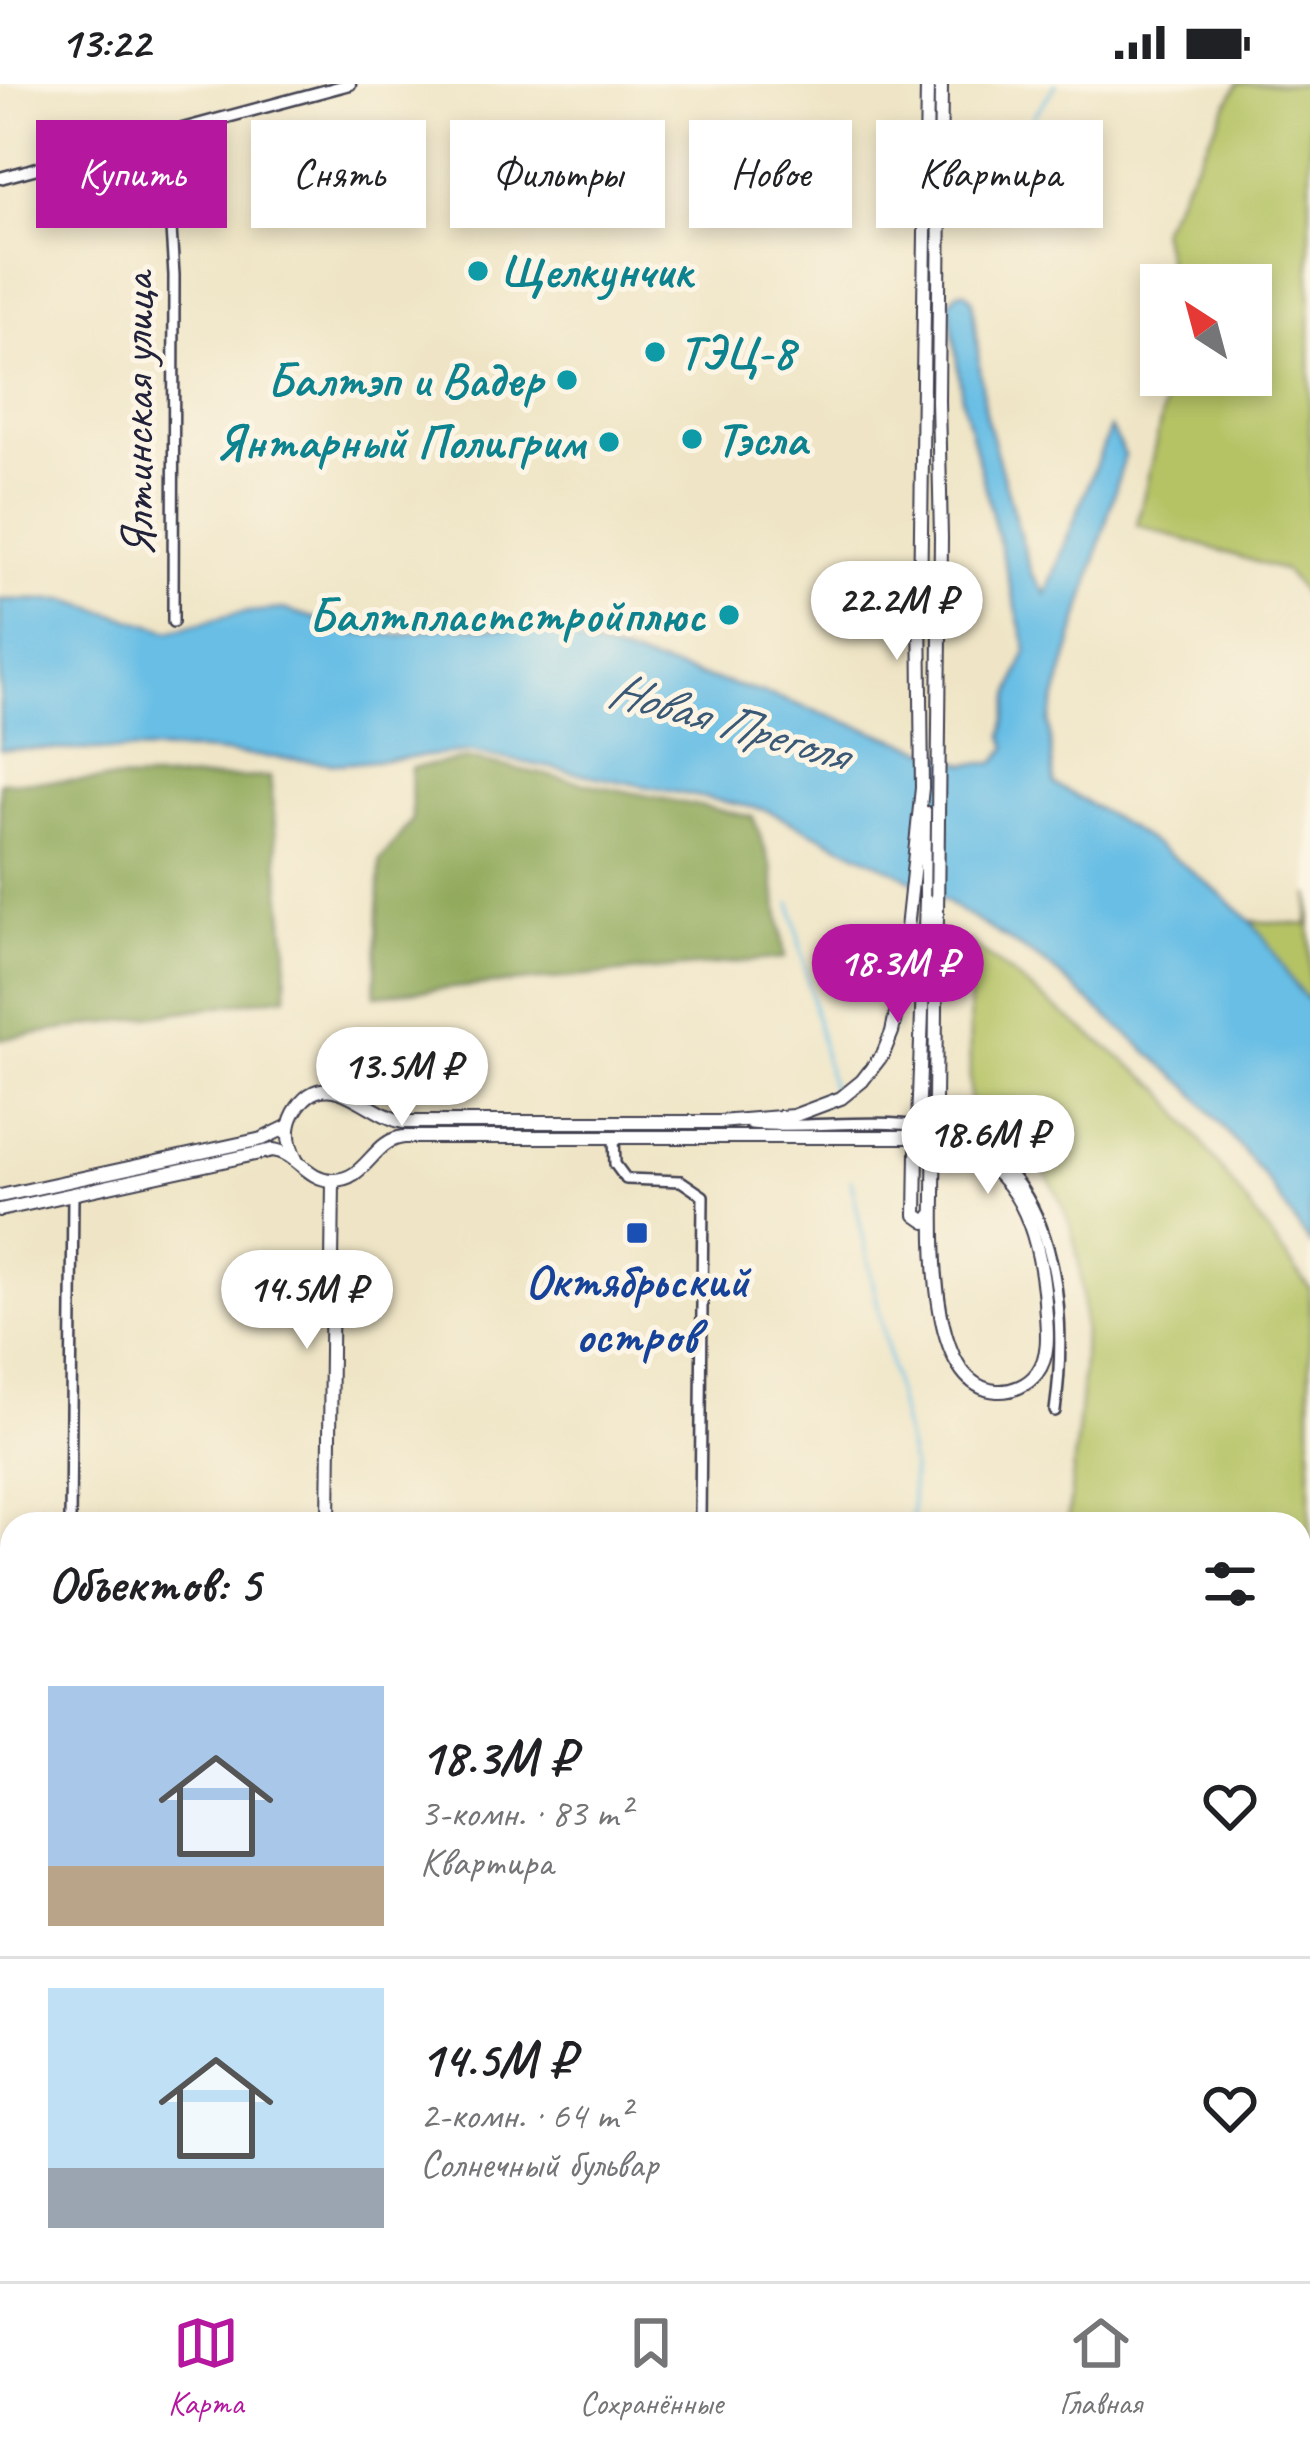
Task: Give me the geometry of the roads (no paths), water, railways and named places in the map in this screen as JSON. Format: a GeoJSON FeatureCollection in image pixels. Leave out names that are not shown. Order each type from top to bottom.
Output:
{"type":"FeatureCollection","features":[{"type":"Feature","properties":{"kind":"main road"},"geometry":{"type":"LineString","coordinates":[[296,1160],[289,1143],[290,1126],[302,1102],[325,1090],[351,1093],[371,1110],[404,1122],[718,1122],[806,1113],[854,1088],[883,1054],[895,1021],[922,788],[927,84]]}},
{"type":"Feature","properties":{"kind":"main road"},"geometry":{"type":"LineString","coordinates":[[0,1210],[273,1150],[283,1151],[315,1176],[333,1180],[358,1173],[394,1138],[404,1137],[913,1136],[955,1146],[996,1172],[1026,1211],[1041,1261],[1046,1350],[1038,1372],[1020,1387],[997,1391],[967,1377],[945,1342],[934,1213],[934,1196],[941,538],[941,84]]}},
{"type":"Feature","properties":{"kind":"main road"},"geometry":{"type":"LineString","coordinates":[[922,788],[926,900],[916,1196],[919,1220],[930,1220],[934,1213]]}},
{"type":"Feature","properties":{"kind":"main road"},"geometry":{"type":"LineString","coordinates":[[371,1110],[378,1126],[375,1153]]}},
{"type":"Feature","properties":{"kind":"main road"},"geometry":{"type":"LineString","coordinates":[[0,1196],[262,1139],[290,1126]]}},
{"type":"Feature","properties":{"kind":"main road"},"geometry":{"type":"LineString","coordinates":[[325,1512],[333,1180]]}},
{"type":"Feature","properties":{"kind":"street"},"geometry":{"type":"LineString","coordinates":[[222,120],[350,84]]}},
{"type":"Feature","properties":{"kind":"street"},"geometry":{"type":"LineString","coordinates":[[0,178],[36,169]]}},
{"type":"Feature","properties":{"kind":"street","name":"Ялтинская улица"},"geometry":{"type":"LineString","coordinates":[[170,228],[173,622]]}},
{"type":"Feature","properties":{"kind":"street"},"geometry":{"type":"LineString","coordinates":[[718,1122],[914,1126],[959,1137],[994,1157],[1030,1198],[1048,1242],[1059,1343],[1054,1411]]}},
{"type":"Feature","properties":{"kind":"street"},"geometry":{"type":"LineString","coordinates":[[614,1137],[615,1164],[626,1179],[681,1180],[703,1196],[700,1512]]}},
{"type":"Feature","properties":{"kind":"street"},"geometry":{"type":"LineString","coordinates":[[70,1512],[74,1194]]}},
{"type":"Feature","properties":{"kind":"water","name":"Новая Преголя"},"geometry":{"type":"Polygon","coordinates":[[[964,291],[972,299],[985,413],[1031,573],[1046,594],[1110,428],[1125,455],[1049,723],[1054,784],[1156,845],[1226,899],[1257,928],[1310,1002],[1310,1244],[1264,1176],[1191,1089],[1045,963],[903,875],[766,810],[470,752],[341,764],[204,751],[0,749],[0,600],[67,600],[170,631],[240,613],[283,609],[352,633],[400,635],[442,627],[531,629],[770,695],[966,764],[995,763],[1007,748],[1003,736],[1012,691],[1027,650],[962,398],[949,302],[964,291]]]}},
{"type":"Feature","properties":{"kind":"waterway"},"geometry":{"type":"LineString","coordinates":[[1031,120],[1056,84]]}},
{"type":"Feature","properties":{"kind":"waterway"},"geometry":{"type":"LineString","coordinates":[[791,903],[832,1091]]}},
{"type":"Feature","properties":{"kind":"waterway"},"geometry":{"type":"LineString","coordinates":[[851,1180],[912,1466],[912,1512]]}},
{"type":"Feature","properties":{"kind":"place","name":"Щелкунчик"},"geometry":{"type":"Point","coordinates":[478,271]}},
{"type":"Feature","properties":{"kind":"place","name":"ТЭЦ-8"},"geometry":{"type":"Point","coordinates":[655,352]}},
{"type":"Feature","properties":{"kind":"place","name":"Балтэп и Вадер"},"geometry":{"type":"Point","coordinates":[567,380]}},
{"type":"Feature","properties":{"kind":"place","name":"Тэсла"},"geometry":{"type":"Point","coordinates":[692,439]}},
{"type":"Feature","properties":{"kind":"place","name":"Янтарный Полигрим"},"geometry":{"type":"Point","coordinates":[609,442]}},
{"type":"Feature","properties":{"kind":"place","name":"Балтпластстройплюс"},"geometry":{"type":"Point","coordinates":[729,615]}},
{"type":"Feature","properties":{"kind":"place","name":"Октябрьский остров"},"geometry":{"type":"Point","coordinates":[637,1233]}}]}
